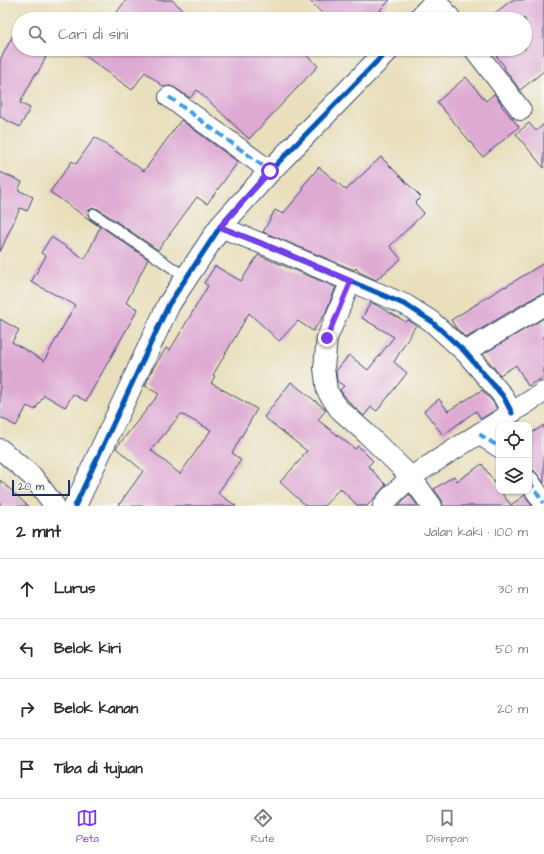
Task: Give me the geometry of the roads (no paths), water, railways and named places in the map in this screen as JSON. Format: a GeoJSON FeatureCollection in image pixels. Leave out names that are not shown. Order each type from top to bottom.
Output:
{"type":"FeatureCollection","features":[{"type":"Feature","properties":{"kind":"street"},"geometry":{"type":"LineString","coordinates":[[426,12],[437,0],[446,12]]}},
{"type":"Feature","properties":{"kind":"street"},"geometry":{"type":"LineString","coordinates":[[76,506],[169,304],[220,227],[270,171],[382,56]]}},
{"type":"Feature","properties":{"kind":"street"},"geometry":{"type":"LineString","coordinates":[[479,56],[521,110]]}},
{"type":"Feature","properties":{"kind":"street"},"geometry":{"type":"LineString","coordinates":[[169,97],[270,171]]}},
{"type":"Feature","properties":{"kind":"street"},"geometry":{"type":"LineString","coordinates":[[220,227],[351,281],[406,306],[431,321],[465,352],[503,396],[512,413]]}},
{"type":"Feature","properties":{"kind":"street"},"geometry":{"type":"LineString","coordinates":[[351,281],[327,338],[324,368],[327,391],[338,409],[367,434],[411,477],[432,506]]}},
{"type":"Feature","properties":{"kind":"street"},"geometry":{"type":"LineString","coordinates":[[465,352],[544,305]]}},
{"type":"Feature","properties":{"kind":"street"},"geometry":{"type":"LineString","coordinates":[[382,506],[411,477],[544,392]]}},
{"type":"Feature","properties":{"kind":"street"},"geometry":{"type":"LineString","coordinates":[[479,434],[496,445]]}},
{"type":"Feature","properties":{"kind":"street"},"geometry":{"type":"LineString","coordinates":[[0,449],[33,477],[55,506]]}},
{"type":"Feature","properties":{"kind":"street"},"geometry":{"type":"LineString","coordinates":[[532,485],[544,503]]}},
{"type":"Feature","properties":{"kind":"lane"},"geometry":{"type":"LineString","coordinates":[[94,214],[186,278]]}}]}
